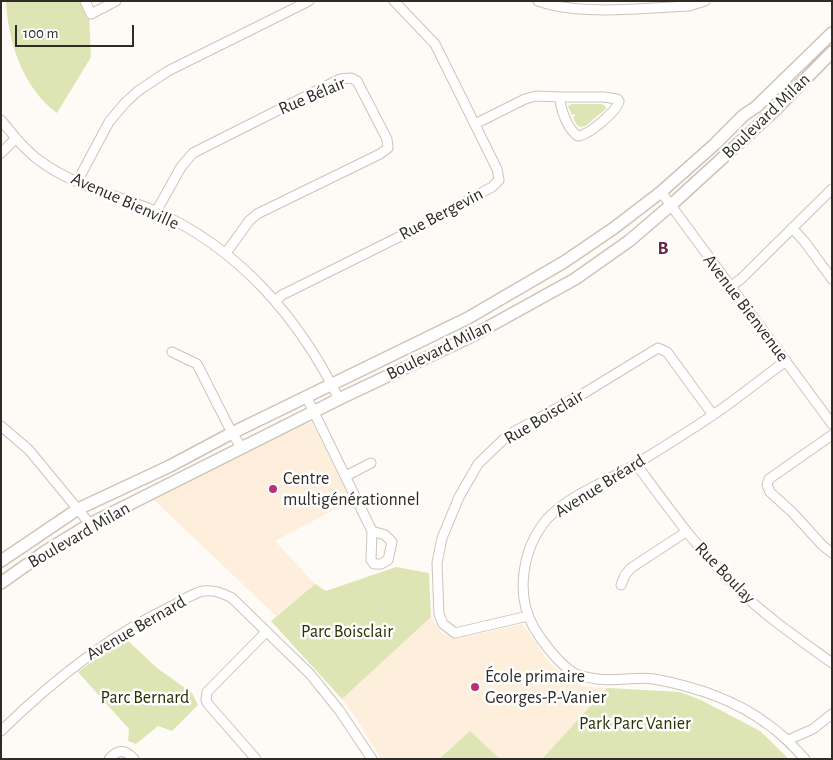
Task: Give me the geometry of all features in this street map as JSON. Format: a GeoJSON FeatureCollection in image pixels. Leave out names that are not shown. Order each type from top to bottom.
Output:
{"type":"FeatureCollection","features":[{"type":"Feature","properties":{"kind":"main road","name":"Boulevard Milan"},"geometry":{"type":"LineString","coordinates":[[1,561],[78,509],[170,466],[232,433],[468,318],[564,262],[614,228],[660,192],[715,144],[744,115],[756,107],[832,32]]}},
{"type":"Feature","properties":{"kind":"main road","name":"Boulevard Milan"},"geometry":{"type":"LineString","coordinates":[[1,583],[46,551],[90,524],[340,399],[472,336],[575,279],[629,241],[670,206],[775,110],[832,52]]}},
{"type":"Feature","properties":{"kind":"street"},"geometry":{"type":"LineString","coordinates":[[85,1],[91,14],[116,1]]}},
{"type":"Feature","properties":{"kind":"street"},"geometry":{"type":"LineString","coordinates":[[78,182],[114,116],[125,103],[145,86],[168,71],[309,1]]}},
{"type":"Feature","properties":{"kind":"street","name":"Rue Bergevin"},"geometry":{"type":"LineString","coordinates":[[275,301],[282,295],[417,228],[499,180],[498,172],[435,44],[394,1]]}},
{"type":"Feature","properties":{"kind":"street"},"geometry":{"type":"LineString","coordinates":[[538,1],[551,6],[579,10],[689,6],[705,1]]}},
{"type":"Feature","properties":{"kind":"street","name":"Rue Bélair"},"geometry":{"type":"LineString","coordinates":[[156,212],[180,167],[197,150],[340,80],[351,78],[357,81],[387,139],[389,145],[387,150],[257,214],[249,221],[226,253]]}},
{"type":"Feature","properties":{"kind":"street"},"geometry":{"type":"LineString","coordinates":[[475,124],[525,98],[536,96],[560,96],[609,97],[616,99],[619,103],[612,112],[589,132],[580,136],[575,134],[571,128],[560,105],[560,96]]}},
{"type":"Feature","properties":{"kind":"street","name":"Avenue Bienville"},"geometry":{"type":"LineString","coordinates":[[1,120],[16,138],[41,161],[78,182],[156,212],[226,253],[275,301],[298,327],[340,399]]}},
{"type":"Feature","properties":{"kind":"street"},"geometry":{"type":"LineString","coordinates":[[1,153],[16,138]]}},
{"type":"Feature","properties":{"kind":"street"},"geometry":{"type":"LineString","coordinates":[[730,287],[741,279],[832,189]]}},
{"type":"Feature","properties":{"kind":"street","name":"Avenue Bienvenue"},"geometry":{"type":"LineString","coordinates":[[660,192],[832,424]]}},
{"type":"Feature","properties":{"kind":"street"},"geometry":{"type":"LineString","coordinates":[[792,228],[832,279]]}},
{"type":"Feature","properties":{"kind":"street","name":"Rue Boisclair"},"geometry":{"type":"LineString","coordinates":[[528,616],[455,632],[443,624],[439,614],[437,563],[442,538],[459,497],[478,464],[508,435],[581,395],[658,348],[667,352],[713,415]]}},
{"type":"Feature","properties":{"kind":"street"},"geometry":{"type":"LineString","coordinates":[[172,352],[197,364],[232,433],[242,448]]}},
{"type":"Feature","properties":{"kind":"street","name":"Avenue Bréard"},"geometry":{"type":"LineString","coordinates":[[786,361],[713,415],[636,464],[568,501],[554,512],[543,524],[531,544],[524,568],[524,589],[528,616],[539,635],[556,656],[573,672],[598,680],[652,679],[701,691],[737,706],[765,722],[788,740],[805,759]]}},
{"type":"Feature","properties":{"kind":"street"},"geometry":{"type":"LineString","coordinates":[[307,398],[372,531]]}},
{"type":"Feature","properties":{"kind":"street"},"geometry":{"type":"LineString","coordinates":[[1,426],[29,450],[90,524]]}},
{"type":"Feature","properties":{"kind":"street"},"geometry":{"type":"LineString","coordinates":[[832,435],[769,479],[767,485],[770,492],[832,553]]}},
{"type":"Feature","properties":{"kind":"street"},"geometry":{"type":"LineString","coordinates":[[346,476],[371,463]]}},
{"type":"Feature","properties":{"kind":"street","name":"Rue Boulay"},"geometry":{"type":"LineString","coordinates":[[636,464],[686,532],[737,589],[766,614],[832,663]]}},
{"type":"Feature","properties":{"kind":"street"},"geometry":{"type":"LineString","coordinates":[[621,585],[631,568],[686,532]]}},
{"type":"Feature","properties":{"kind":"street","name":"Avenue Bernard"},"geometry":{"type":"LineString","coordinates":[[1,732],[61,676],[78,663],[156,614],[201,592],[218,591],[232,598],[310,674],[339,710],[372,759]]}},
{"type":"Feature","properties":{"kind":"street"},"geometry":{"type":"LineString","coordinates":[[256,759],[206,700],[208,692],[266,632]]}},
{"type":"Feature","properties":{"kind":"street"},"geometry":{"type":"LineString","coordinates":[[788,740],[813,729],[832,714]]}},
{"type":"Feature","properties":{"kind":"street"},"geometry":{"type":"LineString","coordinates":[[108,759],[113,754],[120,752],[128,752],[134,759]]}},
{"type":"Feature","properties":{"kind":"shaded area","name":"Centre multigénérationnel"},"geometry":{"type":"Polygon","coordinates":[[[312,422],[351,501],[275,541],[315,584],[276,616],[153,499],[304,424],[312,422]]]}},
{"type":"Feature","properties":{"kind":"shaded area","name":"École primaire Georges-P.-Vanier"},"geometry":{"type":"Polygon","coordinates":[[[431,617],[442,634],[458,638],[522,624],[549,662],[566,677],[582,686],[607,688],[542,759],[500,759],[470,731],[439,759],[381,759],[342,699],[431,617]]]}},
{"type":"Feature","properties":{"kind":"green space"},"geometry":{"type":"Polygon","coordinates":[[[6,1],[82,1],[89,14],[91,57],[57,113],[45,103],[26,77],[14,48],[7,17],[6,1]]]}},
{"type":"Feature","properties":{"kind":"green space"},"geometry":{"type":"Polygon","coordinates":[[[572,104],[602,104],[606,109],[585,126],[580,127],[576,124],[573,117],[575,114],[572,115],[568,106],[572,104]]]}},
{"type":"Feature","properties":{"kind":"green space","name":"Parc Boisclair"},"geometry":{"type":"Polygon","coordinates":[[[396,567],[429,573],[431,617],[342,699],[271,621],[315,584],[326,591],[396,567]]]}},
{"type":"Feature","properties":{"kind":"green space","name":"Parc Bernard"},"geometry":{"type":"Polygon","coordinates":[[[125,638],[157,668],[192,693],[198,705],[172,731],[158,726],[136,744],[128,741],[129,729],[78,672],[125,638]]]}},
{"type":"Feature","properties":{"kind":"green space","name":"Park Parc Vanier"},"geometry":{"type":"Polygon","coordinates":[[[607,688],[680,692],[701,700],[760,731],[789,759],[542,759],[607,688]]]}},
{"type":"Feature","properties":{"kind":"green space"},"geometry":{"type":"Polygon","coordinates":[[[470,731],[500,759],[439,759],[470,731]]]}},
{"type":"Feature","properties":{"kind":"place","name":"Centre multigénérationnel"},"geometry":{"type":"Point","coordinates":[273,489]}},
{"type":"Feature","properties":{"kind":"place","name":"École primaire Georges-P.-Vanier"},"geometry":{"type":"Point","coordinates":[475,687]}},
{"type":"Feature","properties":{"kind":"district","name":"B"},"geometry":{"type":"Point","coordinates":[663,248]}}]}
